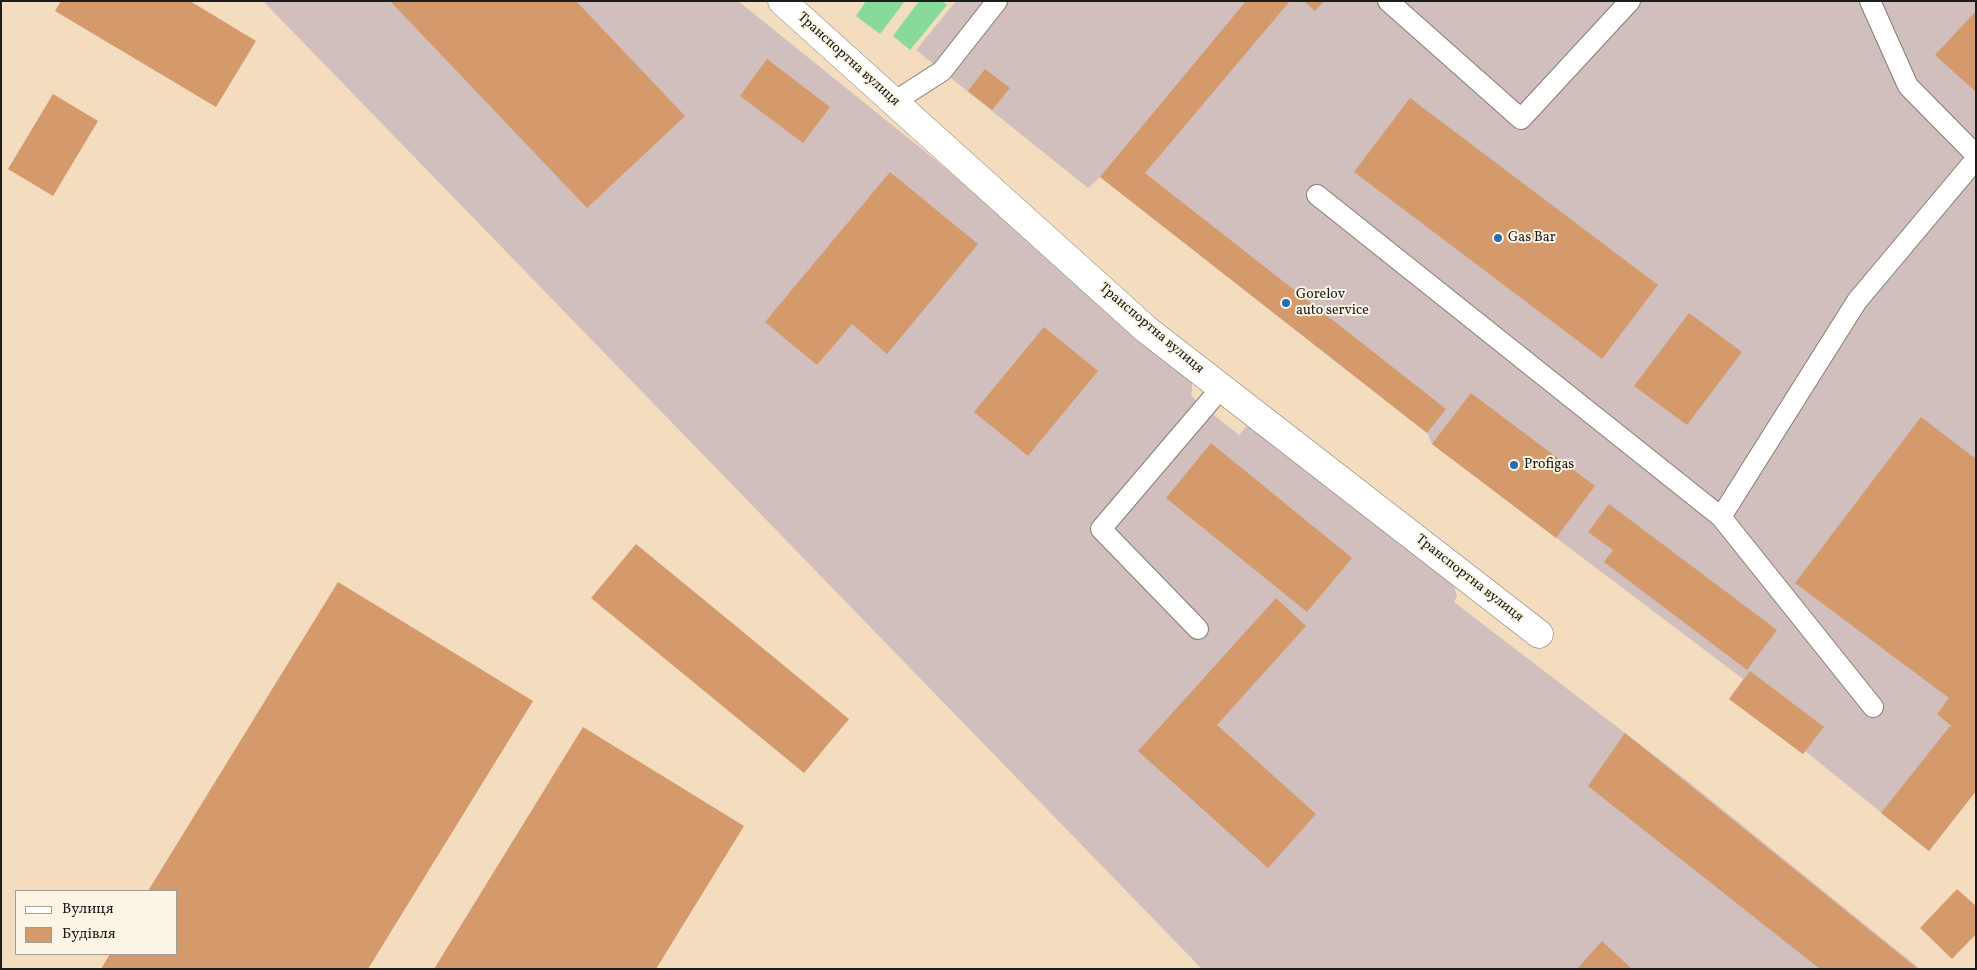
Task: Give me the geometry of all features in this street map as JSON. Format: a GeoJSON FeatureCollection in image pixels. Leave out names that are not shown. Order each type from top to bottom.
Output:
{"type":"FeatureCollection","features":[{"type":"Feature","properties":{"kind":"street","name":"Транспортна вулиця"},"geometry":{"type":"LineString","coordinates":[[782,1],[1147,330],[1539,634]]}},
{"type":"Feature","properties":{"kind":"lane"},"geometry":{"type":"LineString","coordinates":[[894,102],[942,71],[997,1]]}},
{"type":"Feature","properties":{"kind":"lane"},"geometry":{"type":"LineString","coordinates":[[1388,1],[1521,119],[1630,1]]}},
{"type":"Feature","properties":{"kind":"lane"},"geometry":{"type":"LineString","coordinates":[[1870,1],[1908,86],[1976,155]]}},
{"type":"Feature","properties":{"kind":"lane"},"geometry":{"type":"LineString","coordinates":[[1721,517],[1857,301],[1976,159]]}},
{"type":"Feature","properties":{"kind":"lane"},"geometry":{"type":"LineString","coordinates":[[1317,195],[1721,517],[1873,707]]}},
{"type":"Feature","properties":{"kind":"lane"},"geometry":{"type":"LineString","coordinates":[[1198,629],[1101,529],[1222,388]]}},
{"type":"Feature","properties":{"kind":"shaded area"},"geometry":{"type":"Polygon","coordinates":[[[263,1],[738,1],[938,162],[1192,380],[1191,395],[1200,404],[1239,435],[1250,422],[1453,582],[1457,596],[1454,602],[1685,779],[1920,969],[1202,969],[263,1]]]}},
{"type":"Feature","properties":{"kind":"shaded area"},"geometry":{"type":"Polygon","coordinates":[[[956,1],[1976,1],[1976,791],[1929,851],[1805,751],[1803,754],[1729,699],[1743,679],[1432,444],[1427,433],[1100,177],[1088,188],[916,50],[956,1]]]}},
{"type":"Feature","properties":{"kind":"green space"},"geometry":{"type":"Polygon","coordinates":[[[866,1],[905,1],[880,34],[856,16],[866,1]]]}},
{"type":"Feature","properties":{"kind":"green space"},"geometry":{"type":"Polygon","coordinates":[[[919,1],[942,1],[947,5],[910,50],[893,36],[919,1]]]}},
{"type":"Feature","properties":{"kind":"building"},"geometry":{"type":"Polygon","coordinates":[[[61,1],[190,1],[256,41],[216,107],[55,11],[61,1]]]}},
{"type":"Feature","properties":{"kind":"building"},"geometry":{"type":"Polygon","coordinates":[[[390,1],[576,1],[685,116],[587,208],[390,1]]]}},
{"type":"Feature","properties":{"kind":"building"},"geometry":{"type":"Polygon","coordinates":[[[1246,1],[1290,1],[1145,173],[1446,409],[1427,433],[1100,177],[1246,1]]]}},
{"type":"Feature","properties":{"kind":"building"},"geometry":{"type":"Polygon","coordinates":[[[1304,1],[1324,1],[1315,11],[1304,1]]]}},
{"type":"Feature","properties":{"kind":"building"},"geometry":{"type":"Polygon","coordinates":[[[1976,11],[1976,92],[1935,55],[1976,11]]]}},
{"type":"Feature","properties":{"kind":"building"},"geometry":{"type":"Polygon","coordinates":[[[767,59],[830,107],[803,143],[740,96],[767,59]]]}},
{"type":"Feature","properties":{"kind":"building"},"geometry":{"type":"Polygon","coordinates":[[[985,69],[1010,88],[992,110],[968,91],[985,69]]]}},
{"type":"Feature","properties":{"kind":"building"},"geometry":{"type":"Polygon","coordinates":[[[53,94],[98,121],[53,196],[8,169],[53,94]]]}},
{"type":"Feature","properties":{"kind":"building"},"geometry":{"type":"Polygon","coordinates":[[[1410,98],[1658,285],[1602,359],[1354,172],[1410,98]]]}},
{"type":"Feature","properties":{"kind":"building"},"geometry":{"type":"Polygon","coordinates":[[[890,172],[978,244],[887,354],[852,324],[817,365],[765,322],[890,172]]]}},
{"type":"Feature","properties":{"kind":"building"},"geometry":{"type":"Polygon","coordinates":[[[1689,313],[1742,352],[1687,425],[1634,386],[1689,313]]]}},
{"type":"Feature","properties":{"kind":"building"},"geometry":{"type":"Polygon","coordinates":[[[1044,327],[1098,371],[1028,456],[974,412],[1044,327]]]}},
{"type":"Feature","properties":{"kind":"building","name":"Profigas"},"geometry":{"type":"Polygon","coordinates":[[[1471,393],[1595,486],[1556,538],[1432,444],[1471,393]]]}},
{"type":"Feature","properties":{"kind":"building"},"geometry":{"type":"Polygon","coordinates":[[[1921,417],[1976,459],[1976,791],[1929,851],[1881,813],[1950,726],[1956,730],[1937,714],[1949,698],[1795,583],[1921,417]]]}},
{"type":"Feature","properties":{"kind":"building"},"geometry":{"type":"Polygon","coordinates":[[[1211,443],[1352,558],[1307,612],[1166,498],[1211,443]]]}},
{"type":"Feature","properties":{"kind":"building"},"geometry":{"type":"Polygon","coordinates":[[[1609,504],[1777,630],[1747,670],[1604,562],[1613,550],[1588,532],[1609,504]]]}},
{"type":"Feature","properties":{"kind":"building"},"geometry":{"type":"Polygon","coordinates":[[[636,544],[849,719],[804,773],[591,598],[636,544]]]}},
{"type":"Feature","properties":{"kind":"building"},"geometry":{"type":"Polygon","coordinates":[[[338,582],[533,701],[368,969],[101,969],[109,955],[178,955],[178,890],[149,890],[338,582]]]}},
{"type":"Feature","properties":{"kind":"building"},"geometry":{"type":"Polygon","coordinates":[[[1276,598],[1306,626],[1217,725],[1316,814],[1268,868],[1138,751],[1276,598]]]}},
{"type":"Feature","properties":{"kind":"building"},"geometry":{"type":"Polygon","coordinates":[[[1750,671],[1824,727],[1803,754],[1729,699],[1750,671]]]}},
{"type":"Feature","properties":{"kind":"building"},"geometry":{"type":"Polygon","coordinates":[[[583,727],[744,826],[656,969],[434,969],[583,727]]]}},
{"type":"Feature","properties":{"kind":"building"},"geometry":{"type":"Polygon","coordinates":[[[1625,733],[1918,969],[1820,969],[1588,786],[1625,733]]]}},
{"type":"Feature","properties":{"kind":"building"},"geometry":{"type":"Polygon","coordinates":[[[1957,889],[1976,906],[1976,934],[1952,959],[1920,928],[1957,889]]]}},
{"type":"Feature","properties":{"kind":"building"},"geometry":{"type":"Polygon","coordinates":[[[1602,941],[1632,969],[1577,969],[1602,941]]]}},
{"type":"Feature","properties":{"kind":"place","name":"Gas Bar"},"geometry":{"type":"Point","coordinates":[1498,238]}},
{"type":"Feature","properties":{"kind":"place","name":"Gorelov auto service"},"geometry":{"type":"Point","coordinates":[1286,303]}},
{"type":"Feature","properties":{"kind":"place","name":"Profigas"},"geometry":{"type":"Point","coordinates":[1514,465]}}]}
